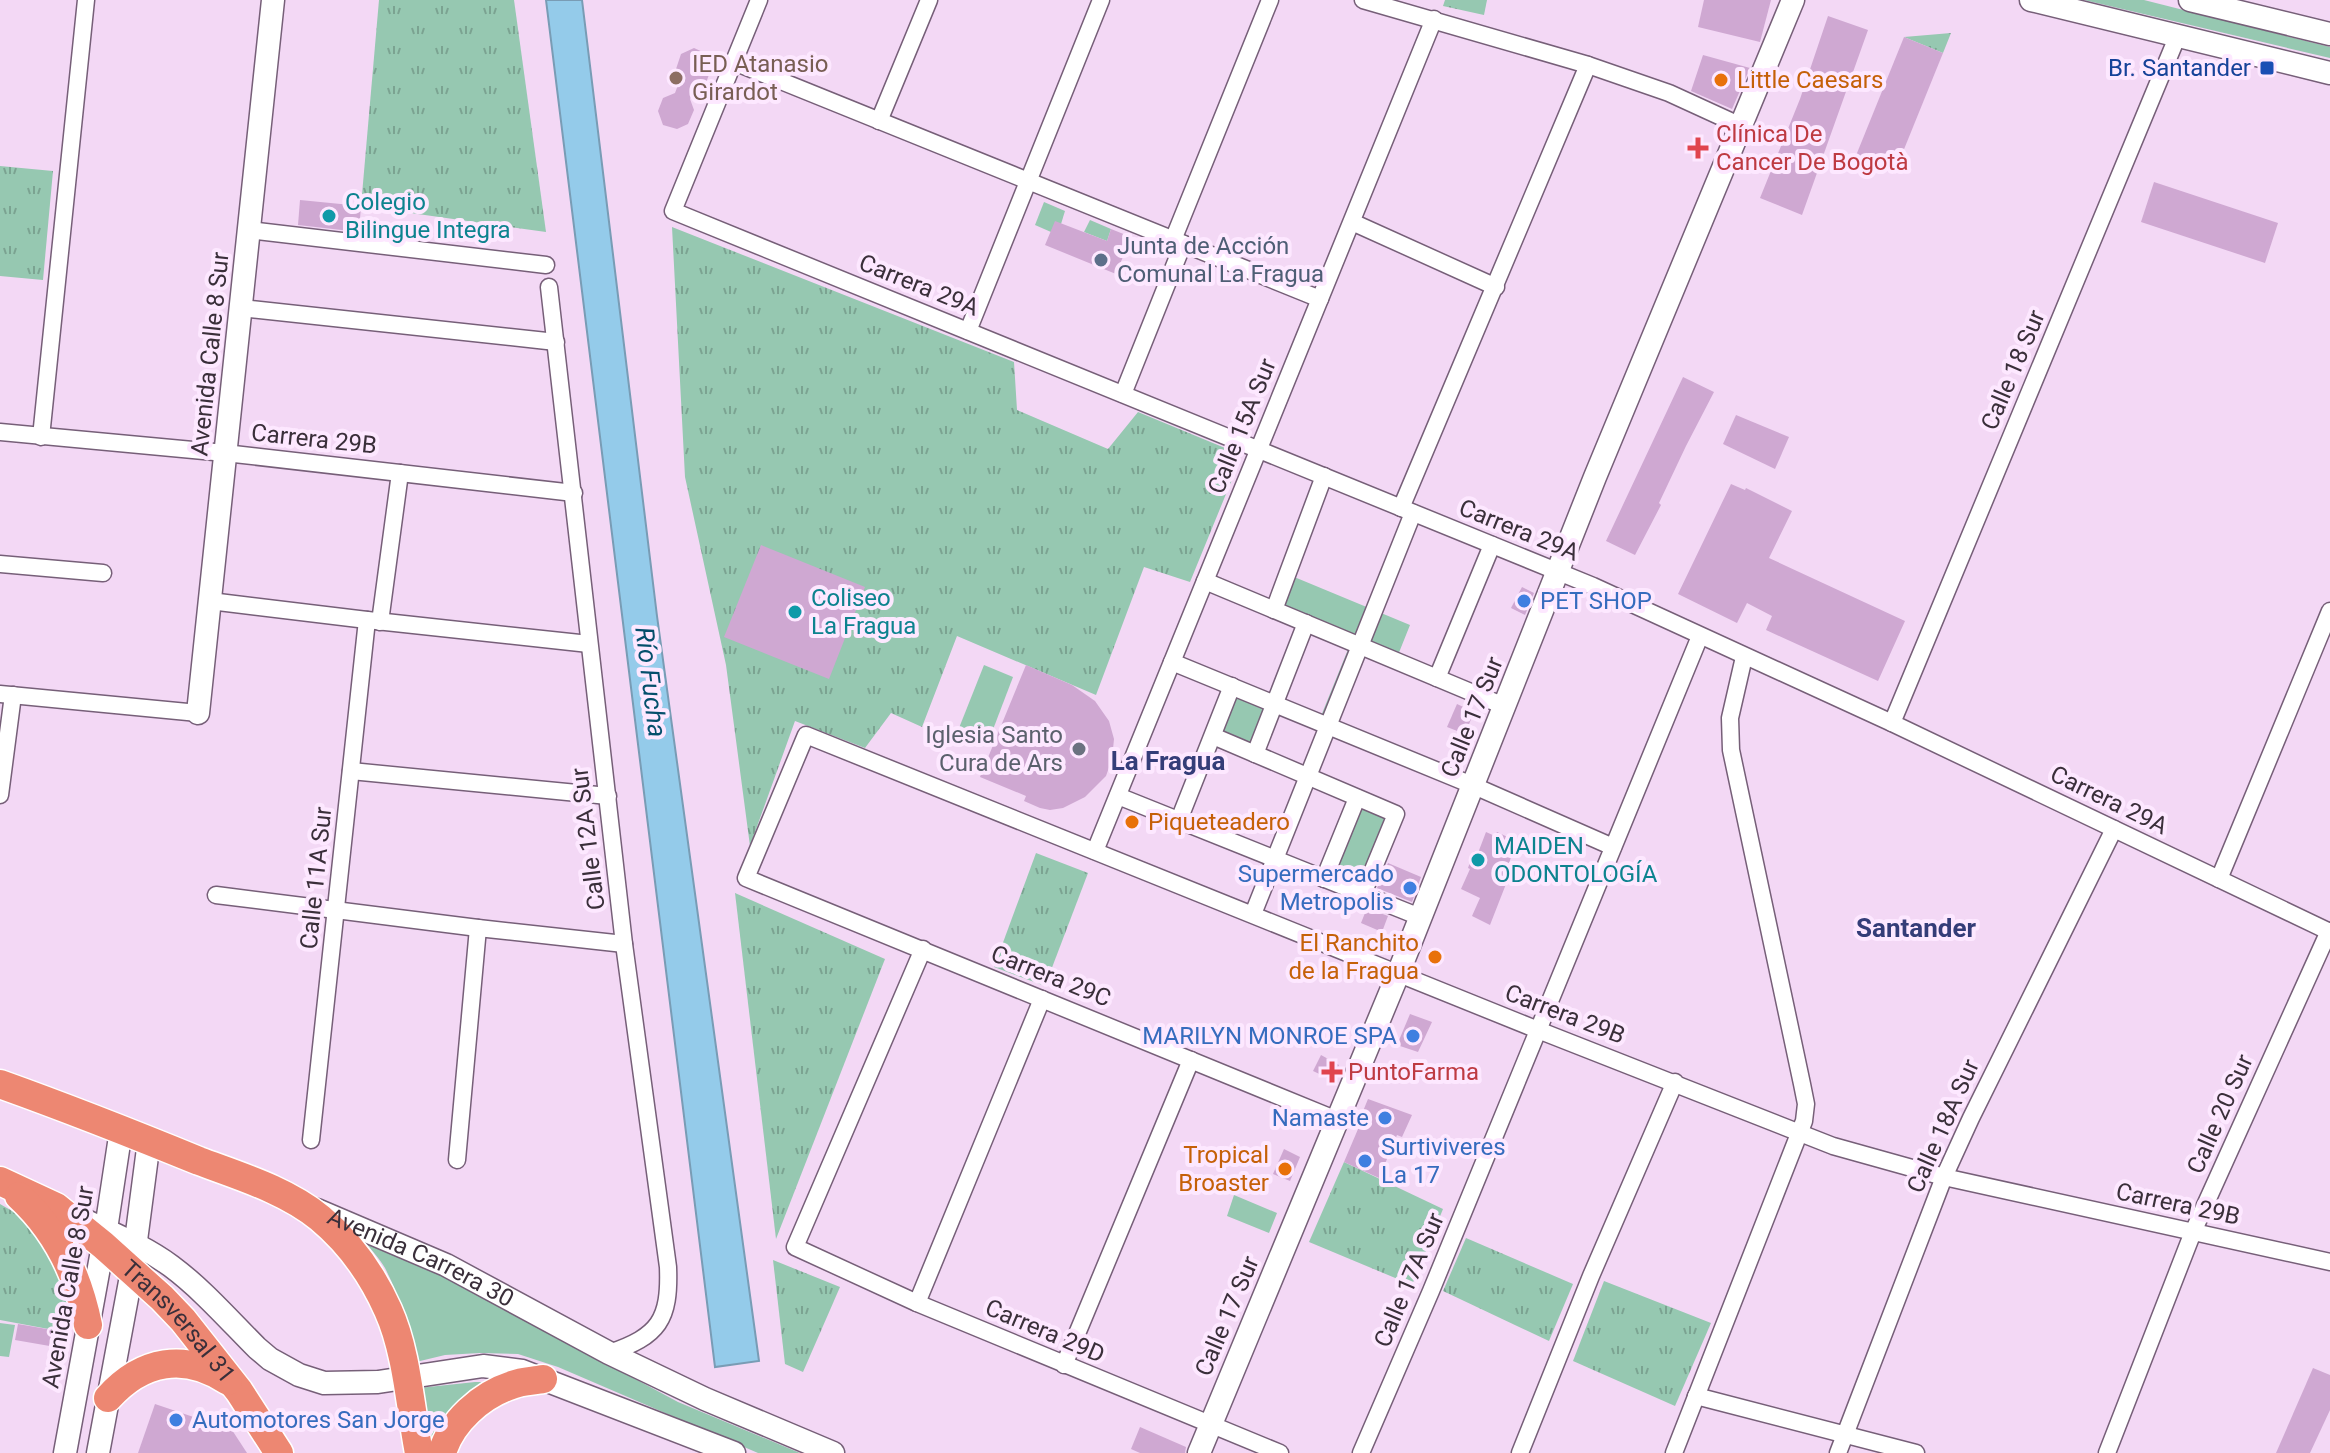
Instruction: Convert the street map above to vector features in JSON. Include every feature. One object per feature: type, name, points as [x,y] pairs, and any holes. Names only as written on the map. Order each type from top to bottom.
[{"type":"highway","name":"Avenida Carrera 30","points":[[0,1084],[235,1174],[297,1202]]},
{"type":"highway","name":"Transversal 31","points":[[4,1183],[56,1207],[134,1257],[239,1391],[279,1453]]},
{"type":"highway","points":[[4,1183],[38,1215],[62,1248],[83,1298],[88,1325]]},
{"type":"highway","points":[[297,1202],[335,1232],[358,1257],[376,1284],[400,1346],[419,1453]]},
{"type":"highway","points":[[108,1398],[134,1375],[166,1364],[206,1369],[218,1374],[239,1391]]},
{"type":"highway","points":[[442,1453],[461,1419],[484,1398],[512,1384],[543,1379]]},
{"type":"main road","name":"Avenida Calle 8 Sur","points":[[198,713],[273,0]]},
{"type":"main road","name":"Calle 17 Sur","points":[[1199,1453],[1398,974],[1557,572],[1793,0]]},
{"type":"main road","points":[[2031,0],[2330,73]]},
{"type":"main road","points":[[2190,0],[2330,34]]},
{"type":"main road","name":"Avenida Calle 8 Sur","points":[[65,1453],[105,1237],[121,1130]]},
{"type":"main road","points":[[98,1453],[134,1257],[149,1141]]},
{"type":"main road","name":"Avenida Carrera 30","points":[[297,1202],[446,1265],[609,1353],[705,1399],[833,1453]]},
{"type":"main road","points":[[134,1257],[188,1279],[270,1359],[299,1375],[324,1383],[378,1382],[483,1366],[522,1371],[734,1453]]},
{"type":"street","points":[[41,437],[86,0]]},
{"type":"street","points":[[759,0],[734,62],[1320,299]]},
{"type":"street","points":[[879,121],[929,0]]},
{"type":"street","points":[[968,331],[1101,0]]},
{"type":"street","points":[[1123,394],[1270,0]]},
{"type":"street","points":[[1363,0],[1588,65],[1669,93],[1741,126]]},
{"type":"street","name":"Calle 15A Sur","points":[[1095,851],[1434,19]]},
{"type":"street","name":"Calle 18 Sur","points":[[1892,723],[2178,35]]},
{"type":"street","name":"Carrera 29A","points":[[734,62],[673,211],[1557,572],[1892,723],[2330,932]]},
{"type":"street","points":[[1253,914],[1360,646],[1407,510],[1588,65]]},
{"type":"street","points":[[1352,222],[1496,287]]},
{"type":"street","points":[[249,230],[546,265]]},
{"type":"street","name":"Calle 12A Sur","points":[[549,287],[624,944],[669,1286],[664,1314],[656,1326],[632,1345],[609,1353]]},
{"type":"street","points":[[241,308],[556,342]]},
{"type":"street","name":"Carrera 29B","points":[[0,432],[225,453],[574,493]]},
{"type":"street","name":"Calle 11A Sur","points":[[311,1140],[351,771],[400,473]]},
{"type":"street","points":[[1274,610],[1324,476]]},
{"type":"street","points":[[1437,678],[1492,545]]},
{"type":"street","points":[[0,564],[103,573]]},
{"type":"street","points":[[1205,581],[1504,706]]},
{"type":"street","points":[[210,601],[589,644]]},
{"type":"street","points":[[2219,879],[2330,611]]},
{"type":"street","points":[[1255,754],[1306,623]]},
{"type":"street","name":"Calle 17A Sur","points":[[1361,1453],[1431,1291],[1700,636]]},
{"type":"street","points":[[1674,1453],[1804,1121],[1806,1104],[1731,750],[1730,718],[1744,657]]},
{"type":"street","points":[[1172,662],[1472,785],[1613,847]]},
{"type":"street","points":[[1179,820],[1232,686]]},
{"type":"street","points":[[0,795],[6,694],[198,713]]},
{"type":"street","name":"Carrera 29B","points":[[746,878],[806,735],[1833,1146],[1944,1177],[2330,1262]]},
{"type":"street","points":[[1213,736],[1396,814],[1363,894]]},
{"type":"street","points":[[351,771],[608,796]]},
{"type":"street","points":[[1118,796],[1420,917]]},
{"type":"street","points":[[1324,879],[1357,798]]},
{"type":"street","name":"Calle 18A Sur","points":[[1838,1453],[1944,1177],[2114,829]]},
{"type":"street","name":"Carrera 29C","points":[[746,878],[1337,1120]]},
{"type":"street","points":[[216,895],[624,944]]},
{"type":"street","points":[[457,1160],[478,928]]},
{"type":"street","name":"Calle 20 Sur","points":[[2107,1453],[2193,1232],[2330,932]]},
{"type":"street","name":"Carrera 29D","points":[[923,949],[795,1247],[917,1303],[1280,1453]]},
{"type":"street","points":[[917,1303],[1042,999]]},
{"type":"street","points":[[1064,1365],[1191,1060]]},
{"type":"street","points":[[1520,1453],[1591,1276],[1675,1082]]},
{"type":"street","points":[[1696,1396],[1916,1453]]},
{"type":"green space","points":[[379,0],[514,0],[546,232],[361,206]]},
{"type":"green space","points":[[1445,0],[1487,0],[1484,15],[1443,6]]},
{"type":"green space","points":[[2084,0],[2144,0],[2330,47],[2330,58]]},
{"type":"green space","points":[[1951,33],[1943,53],[1904,37]]},
{"type":"green space","points":[[0,166],[53,171],[43,280],[0,276]]},
{"type":"green space","points":[[1044,202],[1065,211],[1061,224],[1051,232],[1035,225]]},
{"type":"green space","points":[[1090,220],[1111,229],[1107,241],[1084,232]]},
{"type":"green space","points":[[672,227],[1014,362],[1017,410],[1108,449],[1138,412],[1242,455],[1190,582],[1144,567],[1096,695],[957,636],[922,727],[891,713],[865,748],[795,721],[750,846],[726,665],[685,477]]},
{"type":"green space","points":[[1287,574],[1410,625],[1396,660],[1365,654],[1337,722],[1321,716],[1351,642],[1274,610]]},
{"type":"green space","points":[[984,665],[1013,677],[989,740],[959,728]]},
{"type":"green space","points":[[1232,686],[1275,704],[1255,754],[1213,736]]},
{"type":"green space","points":[[1358,800],[1395,814],[1362,892],[1327,878]]},
{"type":"green space","points":[[1036,853],[1088,873],[1045,986],[994,967]]},
{"type":"green space","points":[[735,893],[885,959],[776,1239]]},
{"type":"green space","points":[[1344,1162],[1443,1209],[1412,1285],[1309,1242]]},
{"type":"green space","points":[[1234,1195],[1277,1213],[1269,1233],[1227,1216]]},
{"type":"green space","points":[[0,1204],[26,1219],[43,1234],[73,1314],[70,1333],[0,1320]]},
{"type":"green space","points":[[1466,1238],[1573,1284],[1549,1341],[1443,1291]]},
{"type":"green space","points":[[365,1242],[391,1249],[427,1267],[678,1402],[800,1453],[758,1453],[558,1367],[518,1354],[445,1355],[416,1362],[395,1290],[383,1265]]},
{"type":"green space","points":[[773,1260],[840,1287],[803,1372],[785,1364]]},
{"type":"green space","points":[[1604,1281],[1711,1323],[1675,1406],[1573,1361]]},
{"type":"green space","points":[[0,1323],[15,1325],[9,1357],[0,1356]]},
{"type":"green space","points":[[504,1382],[433,1452],[419,1388]]},
{"type":"water","name":"Río Fucha","points":[[546,0],[582,0],[657,616],[759,1361],[715,1367]]},
{"type":"building","points":[[1704,0],[1771,0],[1760,42],[1698,27]]},
{"type":"building","points":[[1828,16],[1868,30],[1802,215],[1760,198],[1800,99]]},
{"type":"building","points":[[1904,37],[1943,53],[1894,174],[1855,158]]},
{"type":"building","points":[[694,48],[705,53],[712,66],[706,83],[694,89],[690,99],[694,110],[688,124],[677,129],[663,125],[658,111],[663,98],[675,93],[681,77],[676,69],[681,54]]},
{"type":"building","name":"Little Caesars","points":[[1703,55],[1750,68],[1732,109],[1691,91]]},
{"type":"building","points":[[2154,182],[2278,223],[2265,263],[2141,222]]},
{"type":"building","name":"Colegio Bilingue Integra","points":[[300,200],[361,206],[359,232],[298,225]]},
{"type":"building","name":"Junta de Acción Comunal La Fragua","points":[[1055,221],[1107,241],[1111,229],[1131,237],[1116,274],[1045,245]]},
{"type":"building","points":[[1683,377],[1714,392],[1635,555],[1606,541]]},
{"type":"building","points":[[1736,415],[1789,437],[1775,469],[1723,444]]},
{"type":"building","points":[[1731,484],[1746,488],[1792,511],[1769,558],[1905,621],[1878,681],[1766,630],[1772,616],[1747,603],[1737,623],[1678,594]]},
{"type":"building","name":"Coliseo La Fragua","points":[[761,545],[865,587],[829,679],[724,637]]},
{"type":"building","name":"PET SHOP","points":[[1522,587],[1534,593],[1525,615],[1511,608]]},
{"type":"building","points":[[1026,665],[1072,685],[1095,701],[1109,721],[1114,739],[1106,776],[1085,797],[1063,808],[1040,808],[1024,801],[1026,796],[980,777]]},
{"type":"building","points":[[1457,704],[1474,712],[1465,734],[1447,727]]},
{"type":"building","points":[[1486,832],[1495,836],[1497,832],[1516,841],[1503,883],[1506,884],[1490,925],[1472,916],[1480,898],[1461,889],[1474,851],[1478,853]]},
{"type":"building","points":[[1388,863],[1421,877],[1412,902],[1377,888]]},
{"type":"building","points":[[1367,908],[1388,916],[1382,932],[1361,923]]},
{"type":"building","name":"MARILYN MONROE SPA","points":[[1410,1014],[1432,1022],[1418,1052],[1397,1045]]},
{"type":"building","points":[[1321,1055],[1339,1065],[1332,1080],[1313,1071]]},
{"type":"building","points":[[1368,1099],[1412,1115],[1402,1137],[1397,1135],[1379,1178],[1344,1162]]},
{"type":"building","name":"Tropical Broaster","points":[[1284,1149],[1300,1157],[1290,1181],[1273,1174]]},
{"type":"building","points":[[18,1324],[70,1333],[67,1349],[15,1340]]},
{"type":"building","points":[[2313,1368],[2330,1375],[2330,1410],[2310,1453],[2276,1453]]},
{"type":"building","name":"Automotores San Jorge","points":[[155,1404],[232,1430],[247,1453],[138,1453]]},
{"type":"building","points":[[1140,1427],[1186,1447],[1185,1453],[1140,1453],[1131,1449]]},
{"type":"place","name":"Br. Santander","points":[[2267,68]]},
{"type":"place","name":"IED Atanasio Girardot","points":[[676,78]]},
{"type":"place","name":"Little Caesars","points":[[1721,80]]},
{"type":"place","name":"Clínica De Cancer De Bogotà","points":[[1698,148]]},
{"type":"place","name":"Colegio Bilingue Integra","points":[[329,216]]},
{"type":"place","name":"Junta de Acción Comunal La Fragua","points":[[1101,260]]},
{"type":"place","name":"PET SHOP","points":[[1524,601]]},
{"type":"place","name":"Coliseo La Fragua","points":[[795,612]]},
{"type":"place","name":"Iglesia Santo Cura de Ars","points":[[1079,749]]},
{"type":"place","name":"Piqueteadero","points":[[1132,822]]},
{"type":"place","name":"MAIDEN ODONTOLOGÍA","points":[[1478,860]]},
{"type":"place","name":"Supermercado Metropolis","points":[[1410,888]]},
{"type":"place","name":"El Ranchito de la Fragua","points":[[1435,957]]},
{"type":"place","name":"MARILYN MONROE SPA","points":[[1413,1036]]},
{"type":"place","name":"PuntoFarma","points":[[1332,1072]]},
{"type":"place","name":"Namaste","points":[[1385,1118]]},
{"type":"place","name":"Surtiviveres La 17","points":[[1365,1161]]},
{"type":"place","name":"Tropical Broaster","points":[[1285,1169]]},
{"type":"place","name":"Automotores San Jorge","points":[[176,1420]]},
{"type":"district","name":"La Fragua","points":[[1168,761]]},
{"type":"district","name":"Santander","points":[[1916,928]]}]
